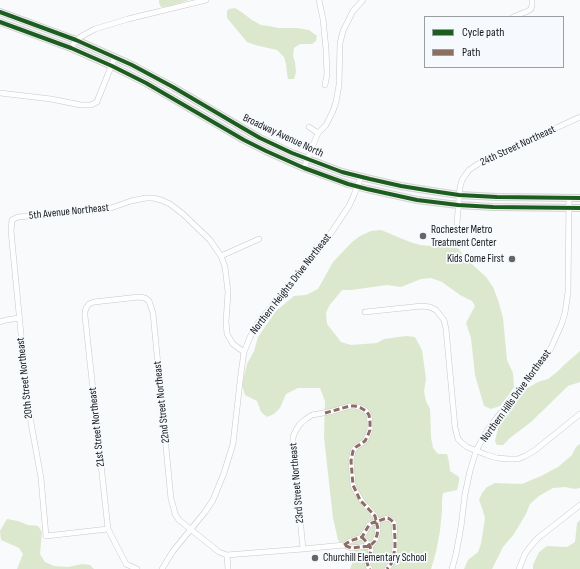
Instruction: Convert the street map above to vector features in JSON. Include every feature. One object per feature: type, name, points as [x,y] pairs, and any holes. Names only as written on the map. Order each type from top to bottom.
[{"type":"main road","name":"Broadway Avenue North","points":[[0,12],[76,40],[115,57],[173,87],[260,138],[331,168],[361,177],[401,186],[459,195],[580,198]]},
{"type":"main road","name":"Broadway Avenue North","points":[[0,22],[71,48],[112,66],[164,93],[244,140],[278,157],[358,187],[417,200],[458,205],[580,208]]},
{"type":"street","points":[[71,48],[76,40],[95,28],[206,0]]},
{"type":"street","points":[[319,0],[323,19],[326,50],[327,74],[324,85]]},
{"type":"street","points":[[304,168],[318,133],[326,125],[333,111],[340,85],[340,43],[343,31],[353,11],[363,0]]},
{"type":"street","points":[[516,16],[528,11],[532,5],[532,0]]},
{"type":"street","points":[[0,93],[51,99],[81,105],[91,105],[97,102],[115,57]]},
{"type":"street","name":"24th Street Northeast","points":[[456,223],[462,180],[469,170],[580,117]]},
{"type":"street","points":[[309,127],[318,133]]},
{"type":"street","name":"Northern Heights Drive Northeast","points":[[162,569],[173,551],[191,530],[213,500],[224,473],[233,444],[236,426],[240,373],[244,352],[250,337],[258,323],[317,252],[333,230],[349,206],[361,177]]},
{"type":"street","name":"5th Avenue Northeast","points":[[12,220],[18,218],[108,209],[131,201],[146,198],[161,200],[170,204],[183,214],[210,240],[221,256],[226,272],[228,292],[226,322],[227,334],[233,344],[244,352]]},
{"type":"street","name":"Northern Hills Drive Northeast","points":[[452,569],[458,547],[465,494],[476,451],[491,425],[551,348],[562,323],[568,292],[569,198]]},
{"type":"street","name":"20th Street Northeast","points":[[12,220],[11,231],[18,318],[28,406],[41,478],[46,536],[108,529]]},
{"type":"street","points":[[221,256],[259,238]]},
{"type":"street","name":"22nd Street Northeast","points":[[117,299],[139,297],[145,298],[149,301],[151,306],[153,313],[171,500],[175,514],[179,520],[191,530]]},
{"type":"street","name":"21st Street Northeast","points":[[117,299],[89,304],[85,312],[108,529],[126,564],[137,569]]},
{"type":"street","points":[[365,312],[422,306],[430,307],[436,310],[444,320],[456,434],[458,439],[467,447],[496,458],[518,459],[534,451],[580,414]]},
{"type":"street","points":[[0,322],[18,318]]},
{"type":"street","name":"23rd Street Northeast","points":[[303,549],[293,437],[300,424],[312,415],[350,406],[356,406],[366,411],[369,415],[370,430],[365,441],[356,447],[351,461],[353,485],[357,495],[375,516],[377,522]]},
{"type":"street","points":[[519,569],[530,546],[580,505]]},
{"type":"street","points":[[191,530],[219,552],[227,555],[344,545],[350,541],[362,537],[369,525],[388,518],[394,523],[395,548],[391,564],[387,569]]},
{"type":"street","points":[[344,545],[351,548],[370,546],[377,535],[377,522]]},
{"type":"street","points":[[362,537],[370,546],[371,551],[367,562],[370,569]]},
{"type":"street","points":[[227,555],[228,569]]},
{"type":"green space","points":[[159,0],[189,0],[170,6],[161,7]]},
{"type":"green space","points":[[235,8],[261,25],[278,28],[297,28],[309,30],[317,36],[316,41],[312,44],[300,44],[294,48],[293,56],[296,72],[294,79],[288,79],[284,57],[277,50],[247,42],[227,18],[227,11]]},
{"type":"green space","points":[[381,230],[420,245],[451,245],[459,249],[465,259],[486,277],[493,287],[498,300],[503,318],[507,360],[513,373],[514,387],[500,406],[491,409],[484,406],[475,375],[471,338],[466,323],[475,306],[472,301],[460,295],[442,282],[431,278],[421,279],[401,287],[387,285],[342,290],[329,306],[326,313],[327,324],[341,342],[351,345],[377,343],[384,339],[406,336],[415,337],[422,350],[426,379],[424,391],[426,401],[430,409],[433,448],[438,454],[447,454],[450,471],[459,477],[457,490],[443,493],[440,531],[431,569],[350,569],[356,553],[352,547],[345,548],[338,540],[333,518],[324,437],[325,401],[320,388],[298,388],[286,394],[280,408],[274,414],[267,417],[261,412],[257,401],[245,395],[242,385],[247,364],[254,351],[258,337],[276,311],[294,296],[306,295],[318,289],[333,262],[352,242],[371,231]]},
{"type":"green space","points":[[580,351],[580,382],[568,386],[531,422],[503,445],[497,445],[495,441],[500,420],[524,390],[538,382],[548,379]]},
{"type":"green space","points":[[580,444],[580,488],[553,488],[539,496],[530,504],[514,534],[503,547],[492,569],[464,569],[468,560],[478,552],[481,544],[485,518],[479,500],[487,487],[495,483],[522,484],[541,476],[558,467],[572,455],[576,447]]},
{"type":"green space","points":[[7,519],[28,525],[38,526],[42,532],[40,554],[45,562],[54,566],[68,567],[82,564],[90,565],[94,569],[17,569],[23,554],[19,548],[1,540],[0,531]]},
{"type":"green space","points":[[580,520],[580,569],[533,569],[533,565],[539,552],[547,546],[567,547],[575,542],[577,523]]},
{"type":"marked path","points":[[325,413],[355,406],[366,411],[369,415],[370,430],[365,441],[353,451],[351,461],[353,485],[360,500],[375,516],[378,529],[377,535],[375,541],[370,546],[351,548],[344,545]]},
{"type":"marked path","points":[[344,545],[350,541],[362,537],[369,525],[372,523],[388,518],[394,523],[395,548],[391,564],[387,569]]},
{"type":"marked path","points":[[362,537],[370,546],[371,551],[367,562],[370,569]]},
{"type":"cycle path","points":[[0,12],[76,40],[132,65],[173,87],[260,138],[292,153],[342,172],[401,186],[459,195],[580,198]]},
{"type":"cycle path","points":[[0,22],[71,48],[112,66],[146,83],[244,140],[304,168],[348,184],[417,200],[458,205],[580,208]]},
{"type":"place","name":"Rochester Metro Treatment Center","points":[[423,236]]},
{"type":"place","name":"Kids Come First","points":[[512,259]]},
{"type":"place","name":"Churchill Elementary School","points":[[315,558]]}]
